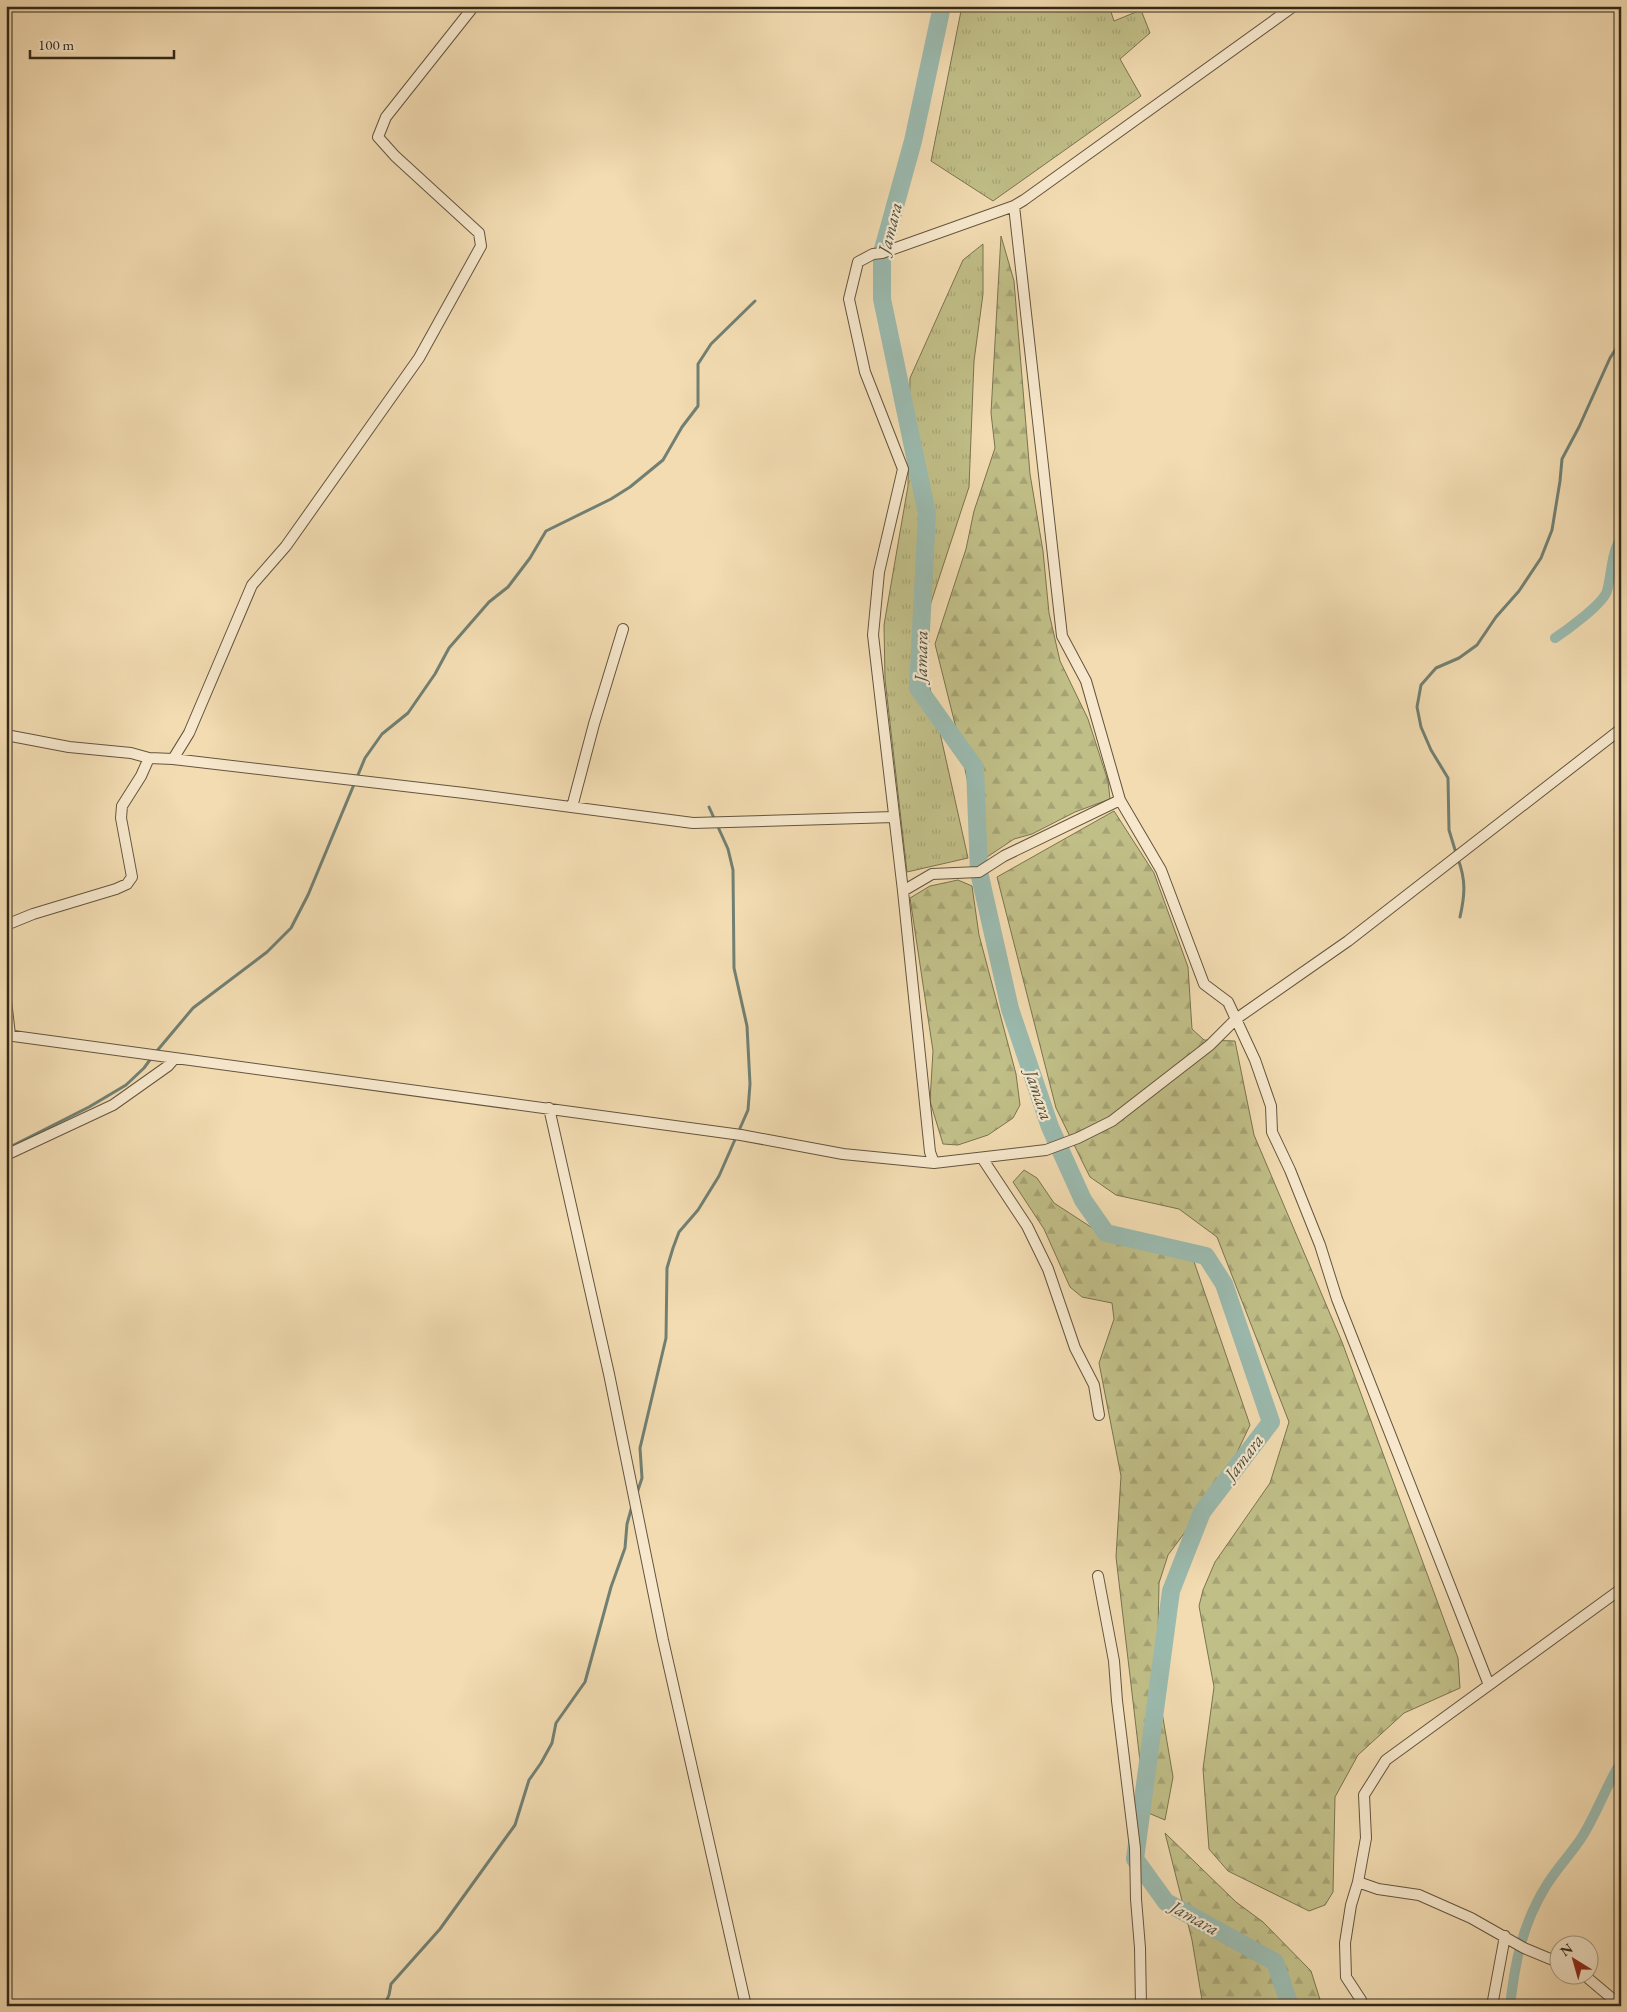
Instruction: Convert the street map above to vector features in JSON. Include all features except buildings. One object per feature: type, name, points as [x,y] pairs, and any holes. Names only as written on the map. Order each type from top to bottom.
[{"type":"street","points":[[173,759],[189,733],[252,585],[286,546],[419,358],[481,246],[479,233],[395,156],[378,137],[386,117],[474,6]]},
{"type":"street","points":[[934,1163],[930,1152],[903,891],[873,635],[879,572],[903,468],[882,420],[865,372],[849,299],[858,262],[873,254],[882,253],[1014,206],[1294,6]]},
{"type":"street","points":[[1014,206],[1062,636],[1086,681],[1120,800],[1161,870],[1204,984],[1228,1002],[1256,1060],[1271,1106],[1272,1132],[1290,1170],[1320,1245],[1336,1299],[1489,1685]]},
{"type":"street","points":[[572,807],[594,724],[623,628]]},
{"type":"street","points":[[6,1000],[8,1035],[741,1135],[843,1154],[934,1163],[1046,1150],[1112,1122],[1210,1046],[1236,1019],[1348,941],[1621,729]]},
{"type":"street","points":[[6,735],[69,747],[131,753],[149,758],[173,759],[464,792],[693,823],[894,817]]},
{"type":"street","points":[[6,925],[33,914],[127,884],[132,877],[121,818],[122,806],[141,776],[149,758]]},
{"type":"street","points":[[903,891],[932,874],[979,872],[1004,856],[1120,800]]},
{"type":"street","points":[[6,1155],[113,1105],[168,1066],[175,1058]]},
{"type":"street","points":[[549,1108],[609,1374],[663,1640],[746,2006]]},
{"type":"street","points":[[982,1158],[1027,1226],[1048,1269],[1075,1348],[1094,1385],[1099,1415]]},
{"type":"street","points":[[1098,1576],[1114,1661],[1135,1848],[1141,2006]]},
{"type":"street","points":[[1362,2006],[1361,2000],[1346,1977],[1345,1943],[1351,1904],[1358,1882],[1366,1838],[1364,1795],[1386,1760],[1621,1589]]},
{"type":"street","points":[[1358,1882],[1378,1889],[1419,1895],[1505,1936],[1524,1948],[1550,1959]]},
{"type":"street","points":[[1492,2006],[1505,1936]]},
{"type":"street","points":[[1595,1984],[1620,2006]]},
{"type":"green space","points":[[962,6],[1109,6],[1114,21],[1141,10],[1150,33],[1120,59],[1141,96],[993,201],[931,161]]},
{"type":"green space","points":[[1001,236],[1014,281],[1030,474],[1043,551],[1049,613],[1060,661],[1088,719],[1108,781],[1110,799],[1075,812],[1032,834],[1014,839],[984,859],[958,736],[935,644],[966,549],[974,511],[995,448],[991,413]]},
{"type":"green space","points":[[983,244],[983,294],[974,361],[969,487],[919,639],[968,858],[907,872],[885,679],[884,625],[908,486],[910,378],[963,260]]},
{"type":"green space","points":[[1114,811],[1154,873],[1188,967],[1192,1029],[1204,1040],[1235,1041],[1254,1135],[1342,1342],[1458,1658],[1460,1688],[1404,1713],[1358,1755],[1335,1797],[1333,1892],[1325,1905],[1309,1911],[1228,1871],[1209,1849],[1203,1769],[1214,1687],[1199,1606],[1203,1590],[1215,1562],[1270,1483],[1289,1422],[1217,1237],[1179,1209],[1116,1195],[1090,1177],[1056,1108],[997,877]]},
{"type":"green space","points":[[958,880],[972,886],[979,935],[1016,1074],[1020,1105],[1013,1118],[988,1135],[958,1145],[943,1144],[930,1101],[933,1051],[910,898],[930,886]]},
{"type":"green space","points":[[1024,1170],[1037,1178],[1054,1203],[1094,1229],[1157,1250],[1191,1253],[1250,1425],[1224,1480],[1168,1555],[1159,1583],[1157,1683],[1173,1777],[1165,1820],[1146,1812],[1116,1557],[1121,1476],[1099,1363],[1114,1319],[1112,1303],[1082,1297],[1070,1287],[1044,1229],[1013,1182]]},
{"type":"green space","points":[[1165,1833],[1236,1902],[1263,1922],[1311,1971],[1322,2006],[1203,2006],[1192,1940]]},
{"type":"waterway","name":"Jamara","points":[[942,6],[913,141],[882,253],[882,299],[927,514],[918,688],[975,768],[979,872],[1010,1009],[1050,1127],[1083,1200],[1106,1233],[1206,1256],[1224,1284],[1271,1422],[1202,1512],[1171,1591],[1135,1859],[1166,1902],[1275,1962],[1290,2006]]},
{"type":"waterway","points":[[156,1052],[193,1008],[267,952],[291,928],[308,895],[365,758],[382,734],[408,713],[435,674],[449,648],[489,602],[508,587],[530,558],[546,531],[611,499],[630,487],[663,460],[682,427],[698,406],[698,364],[711,344],[755,301]]},
{"type":"waterway","points":[[1456,853],[1449,830],[1448,778],[1431,750],[1421,727],[1417,707],[1421,685],[1436,668],[1459,658],[1477,645],[1496,617],[1519,591],[1541,558],[1552,530],[1562,459],[1579,427],[1610,358],[1621,341]]},
{"type":"waterway","points":[[1555,638],[1584,616],[1604,596],[1607,591],[1615,550],[1621,538]]},
{"type":"waterway","points":[[637,1493],[642,1478],[640,1448],[666,1338],[667,1268],[679,1232],[698,1210],[719,1176],[748,1110],[750,1084],[747,1026],[734,968],[733,870],[728,849],[709,807]]},
{"type":"waterway","points":[[1458,859],[1464,888],[1460,917]]},
{"type":"waterway","points":[[6,1149],[89,1107],[126,1085],[144,1068],[152,1057]]},
{"type":"waterway","points":[[384,2006],[391,1984],[440,1929],[515,1825],[529,1780],[552,1743],[556,1723],[585,1682],[611,1587],[625,1548],[627,1524],[632,1506]]},
{"type":"waterway","points":[[1510,2006],[1517,1959],[1531,1915],[1550,1880],[1582,1837],[1621,1762]]}]
